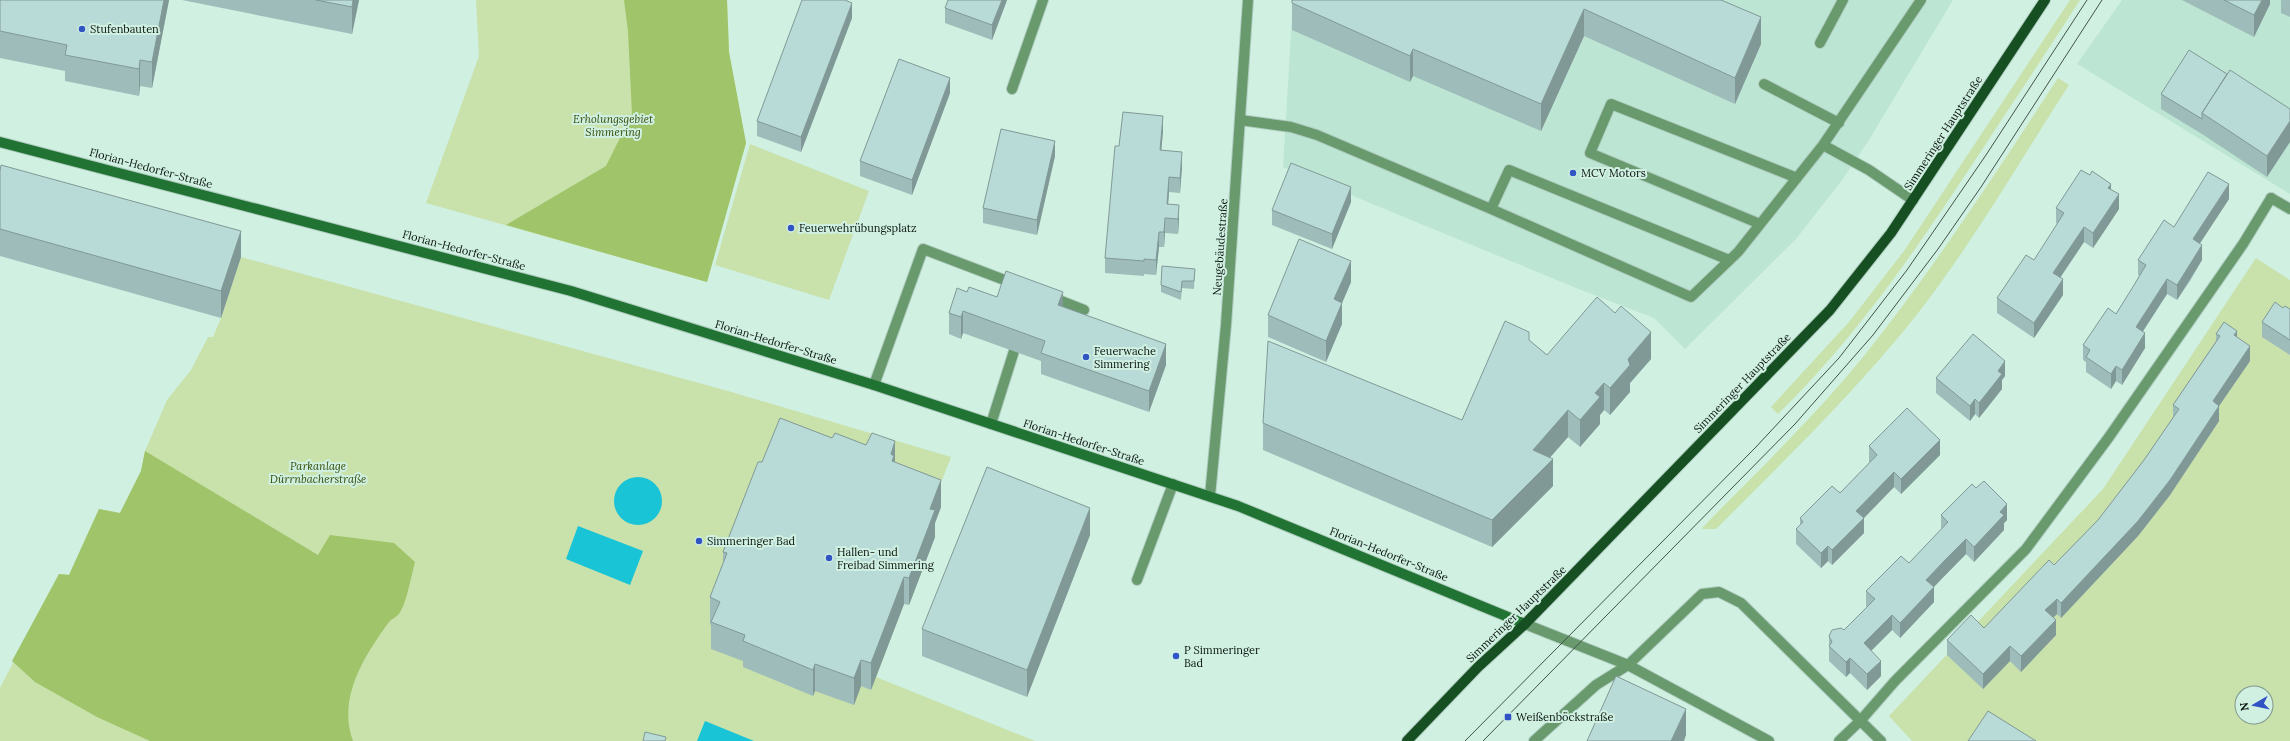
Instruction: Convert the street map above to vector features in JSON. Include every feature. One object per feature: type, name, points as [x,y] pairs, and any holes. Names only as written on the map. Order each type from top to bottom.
[{"type":"main road","name":"Simmeringer Hauptstraße","points":[[1407,741],[1478,666],[1525,624],[1830,310],[1891,234],[2045,0]]},
{"type":"main road","name":"Florian-Hedorfer-Straße","points":[[0,142],[571,291],[874,385],[1264,515],[1525,624]]},
{"type":"street","points":[[1012,89],[1043,0]]},
{"type":"street","name":"Neugebäudestraße","points":[[1210,496],[1226,325],[1248,0]]},
{"type":"street","points":[[1820,43],[1843,0]]},
{"type":"street","points":[[1240,120],[1291,127],[1317,135],[1692,296],[1729,260],[1824,145],[1921,0]]},
{"type":"street","points":[[1764,84],[1839,123]]},
{"type":"street","points":[[1760,224],[1590,153],[1611,104],[1797,178]]},
{"type":"street","points":[[1824,145],[1869,170],[1913,200]]},
{"type":"street","points":[[1491,209],[1509,170],[1729,260]]},
{"type":"street","points":[[1839,741],[1861,720],[1895,681],[2026,549],[2114,431],[2243,244],[2271,198],[2290,210]]},
{"type":"street","points":[[874,385],[923,249],[1026,288]]},
{"type":"street","points":[[1040,293],[1084,310]]},
{"type":"street","points":[[991,424],[1014,351]]},
{"type":"street","points":[[1137,580],[1174,484]]},
{"type":"street","points":[[1534,741],[1596,686],[1628,665],[1702,594],[1719,592],[1742,603],[1881,741]]},
{"type":"street","points":[[1525,624],[1628,665],[1769,741]]},
{"type":"shaded area","name":"MCV Motors","points":[[1293,0],[1953,0],[1869,140],[1842,180],[1796,239],[1685,349],[1654,318],[1576,288],[1283,167]]},
{"type":"shaded area","points":[[2122,0],[2290,0],[2290,194],[2077,64]]},
{"type":"green space","name":"Erholungsgebiet Simmering","points":[[476,0],[727,0],[729,52],[746,143],[707,282],[426,203],[479,56]]},
{"type":"green space","points":[[624,0],[727,0],[729,52],[746,143],[707,282],[506,225],[606,166],[632,114],[628,31]]},
{"type":"green space","points":[[2070,0],[2080,0],[1922,239],[1854,330],[1830,359],[1778,414],[1771,407],[1849,322],[1904,251]]},
{"type":"green space","points":[[2058,78],[2069,85],[1953,265],[1911,322],[1841,402],[1716,529],[1703,529],[1702,528],[1805,422],[1864,356],[1940,254]]},
{"type":"green space","name":"Feuerwehrübungsplatz","points":[[750,144],[869,191],[829,300],[715,265]]},
{"type":"green space","name":"Parkanlage Dürrnbacherstraße","points":[[241,257],[728,391],[951,457],[933,503],[941,507],[930,535],[935,537],[909,605],[904,604],[876,677],[1035,741],[0,741],[0,688],[59,574],[69,575],[99,509],[120,513],[141,471],[145,451],[167,400],[191,370],[208,337],[213,337],[221,318]]},
{"type":"green space","points":[[2256,258],[2290,280],[2290,741],[1912,741],[1889,716],[2103,489]]},
{"type":"green space","points":[[145,451],[318,555],[330,535],[394,543],[415,562],[407,596],[402,608],[398,615],[389,622],[380,635],[362,664],[356,678],[348,709],[349,725],[353,741],[150,741],[97,717],[35,682],[12,661],[59,574],[69,575],[99,509],[120,513],[141,471]]},
{"type":"water","points":[[633,477],[643,477],[655,484],[662,496],[662,506],[655,518],[643,525],[633,525],[625,521],[618,514],[614,506],[614,496],[618,488],[625,481]]},
{"type":"water","points":[[578,526],[643,551],[630,585],[566,559]]},
{"type":"water","points":[[705,721],[754,741],[697,741]]},
{"type":"building","name":"Stufenbauten","points":[[0,0],[164,0],[152,62],[140,60],[139,69],[65,55],[67,45],[0,31]]},
{"type":"building","points":[[316,0],[353,0],[352,7]]},
{"type":"building","points":[[802,0],[845,0],[852,3],[801,137],[757,121]]},
{"type":"building","points":[[948,0],[1002,0],[992,25],[945,8]]},
{"type":"building","points":[[1292,0],[1721,0],[1761,17],[1735,78],[1584,9],[1541,104],[1413,49],[1410,56],[1292,3]]},
{"type":"building","points":[[2224,0],[2262,0],[2254,15]]},
{"type":"building","points":[[2189,50],[2227,74],[2202,113],[2202,119],[2161,94]]},
{"type":"building","points":[[899,59],[950,78],[912,180],[860,161]]},
{"type":"building","points":[[2230,70],[2290,109],[2290,121],[2267,156],[2202,113]]},
{"type":"building","points":[[1123,112],[1163,116],[1160,150],[1182,152],[1180,178],[1169,177],[1167,204],[1179,205],[1178,219],[1165,218],[1164,232],[1159,232],[1156,260],[1144,259],[1144,261],[1105,258],[1115,146],[1119,146]]},
{"type":"building","points":[[1001,129],[1055,141],[1037,220],[983,208]]},
{"type":"building","points":[[1291,163],[1351,187],[1332,234],[1272,210]]},
{"type":"building","points":[[1,165],[241,231],[221,291],[0,229]]},
{"type":"building","points":[[2081,170],[2090,175],[2092,171],[2111,184],[2108,188],[2119,194],[2093,233],[2084,227],[2053,273],[2063,279],[2034,323],[1997,298],[2026,255],[2034,260],[2064,213],[2056,208]]},
{"type":"building","points":[[2208,172],[2229,184],[2193,239],[2202,245],[2177,285],[2167,279],[2136,327],[2145,333],[2122,370],[2116,366],[2111,374],[2086,357],[2090,350],[2083,345],[2108,308],[2116,314],[2146,265],[2138,260],[2164,220],[2174,227]]},
{"type":"building","points":[[1299,239],[1351,261],[1334,299],[1342,303],[1326,341],[1268,315]]},
{"type":"building","points":[[1162,266],[1195,269],[1194,281],[1182,281],[1181,292],[1161,285]]},
{"type":"building","points":[[1006,271],[1063,292],[1058,305],[1166,344],[1149,391],[1041,353],[1045,341],[963,311],[961,317],[949,313],[957,288],[967,292],[969,287],[997,297]]},
{"type":"building","points":[[1597,297],[1615,313],[1621,306],[1651,332],[1628,359],[1630,365],[1610,388],[1604,383],[1595,393],[1600,397],[1580,420],[1568,410],[1533,450],[1553,459],[1492,520],[1263,423],[1268,341],[1462,420],[1505,321],[1529,332],[1529,340],[1547,355]]},
{"type":"building","points":[[2275,302],[2283,308],[2285,306],[2290,309],[2290,340],[2262,322]]},
{"type":"building","points":[[2224,322],[2237,331],[2234,335],[2250,346],[2213,401],[2219,406],[2170,480],[2138,521],[2061,603],[2057,599],[2045,610],[2056,620],[2021,656],[2010,646],[1983,674],[1947,640],[1971,615],[1984,628],[2049,560],[2054,565],[2098,520],[2144,460],[2179,409],[2173,405],[2220,336],[2216,334]]},
{"type":"building","points":[[1973,334],[2005,361],[1998,371],[2002,374],[1979,403],[1975,399],[1970,406],[1936,378]]},
{"type":"building","points":[[1907,408],[1940,440],[1901,479],[1894,472],[1856,511],[1864,518],[1832,550],[1828,546],[1821,553],[1796,529],[1803,522],[1800,518],[1832,486],[1840,493],[1877,455],[1869,446]]},
{"type":"building","name":"Hallen- und Freibad Simmering","points":[[780,418],[832,438],[835,433],[866,445],[872,433],[895,441],[891,454],[894,456],[892,461],[941,480],[930,509],[935,510],[909,578],[904,577],[871,663],[861,660],[854,678],[815,664],[813,670],[743,641],[745,635],[711,622],[720,602],[710,597],[727,553],[723,552],[758,462],[762,462]]},
{"type":"building","points":[[987,467],[1090,508],[1027,670],[922,629]]},
{"type":"building","points":[[1984,481],[2007,504],[2000,512],[2004,515],[1974,547],[1966,539],[1945,560],[1926,580],[1934,587],[1900,623],[1892,615],[1864,643],[1881,661],[1867,674],[1850,658],[1846,662],[1829,646],[1832,642],[1829,636],[1832,630],[1841,628],[1844,630],[1875,599],[1866,591],[1901,556],[1909,563],[1948,522],[1941,515],[1972,484],[1976,488]]},
{"type":"building","points":[[1616,676],[1686,709],[1671,741],[1587,741]]},
{"type":"building","points":[[1988,711],[2036,741],[1968,741]]},
{"type":"building","points":[[645,732],[666,737],[665,741],[643,741]]},
{"type":"tram line","points":[[1465,741],[1755,448],[1839,358],[1907,270],[1986,155],[2087,0]]},
{"type":"tram line","points":[[1483,741],[1795,424],[1873,335],[1938,249],[1981,187],[2102,0]]},
{"type":"place","name":"Stufenbauten","points":[[82,29]]},
{"type":"place","name":"MCV Motors","points":[[1573,173]]},
{"type":"place","name":"Feuerwehrübungsplatz","points":[[791,228]]},
{"type":"place","name":"Feuerwache Simmering","points":[[1086,357]]},
{"type":"place","name":"Simmeringer Bad","points":[[699,541]]},
{"type":"place","name":"Hallen- und Freibad Simmering","points":[[829,558]]},
{"type":"place","name":"P Simmeringer Bad","points":[[1176,656]]},
{"type":"place","name":"Weißenböckstraße","points":[[1508,717]]}]
